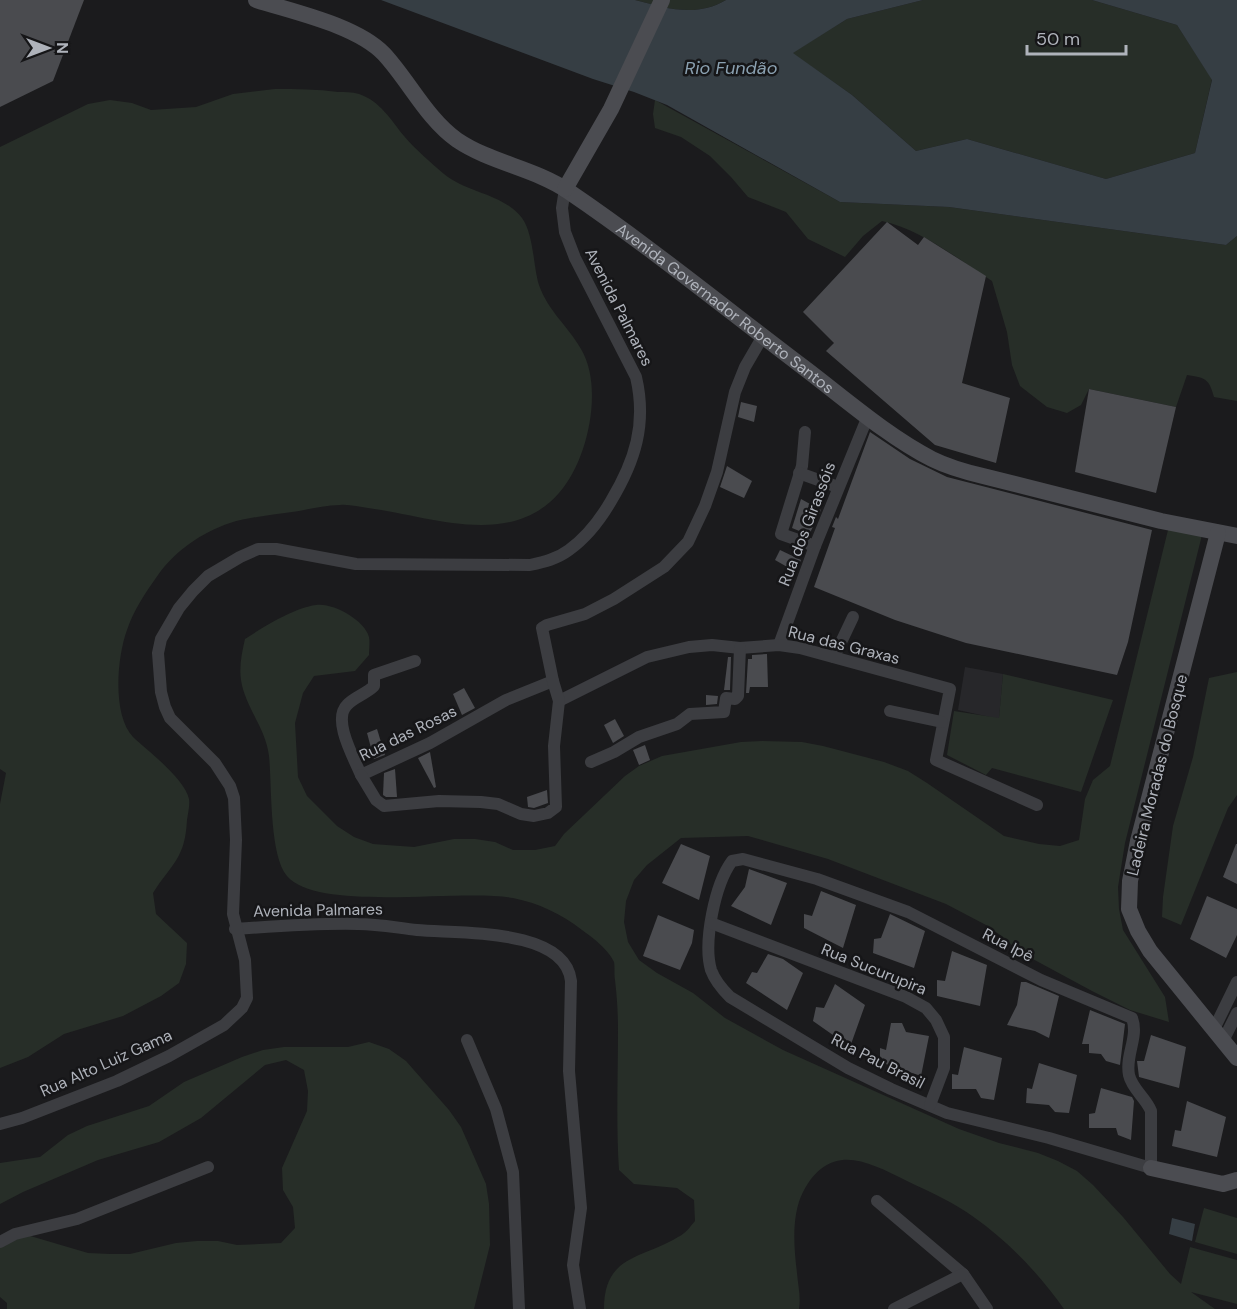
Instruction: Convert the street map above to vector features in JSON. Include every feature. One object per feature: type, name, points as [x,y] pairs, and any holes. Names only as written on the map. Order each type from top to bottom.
[{"type":"main road","name":"Avenida Governador Roberto Santos","points":[[256,0],[336,26],[368,42],[382,53],[434,117],[455,138],[476,152],[565,189],[868,416],[932,459],[955,469],[1161,520],[1237,536]]},
{"type":"main road","points":[[565,189],[611,109],[662,0]]},
{"type":"main road","name":"Ladeira Moradas do Bosque","points":[[1218,533],[1138,842],[1130,881],[1129,909],[1150,951],[1237,1058]]},
{"type":"main road","points":[[1151,1168],[1223,1184],[1237,1179]]},
{"type":"street","name":"Avenida Palmares","points":[[565,189],[562,208],[565,232],[575,258],[636,377],[641,398],[640,424],[629,470],[601,519],[568,551],[550,561],[530,565],[356,564],[276,549],[258,549],[240,556],[208,576],[179,608],[161,639],[158,653],[165,708],[170,718],[215,763],[234,798],[236,840],[233,914],[236,928],[359,924],[483,933],[532,943],[558,958],[569,971],[569,1071],[581,1208],[573,1265],[580,1309]]},
{"type":"street","points":[[361,775],[378,804],[384,806],[439,801],[481,802],[498,804],[521,814],[534,816],[548,813],[556,807],[554,747],[559,701],[542,628],[585,614],[614,599],[664,567],[688,542],[705,506],[717,472],[735,392],[745,367],[763,336]]},
{"type":"street","name":"Rua dos Girassóis","points":[[779,645],[815,546],[868,416]]},
{"type":"street","points":[[805,432],[800,474],[781,534],[815,546]]},
{"type":"street","points":[[800,474],[838,487]]},
{"type":"street","points":[[834,657],[853,617]]},
{"type":"street","name":"Rua das Graxas","points":[[559,701],[647,657],[688,647],[712,645],[740,648],[779,645],[812,650],[950,689],[936,760],[1037,805]]},
{"type":"street","points":[[591,762],[639,737],[677,724],[690,714],[724,712],[726,698],[735,699],[738,696],[740,648]]},
{"type":"street","name":"Rua das Rosas","points":[[415,661],[374,675],[374,686],[344,707],[341,725],[361,775],[430,743],[506,700],[553,681]]},
{"type":"street","points":[[890,711],[942,722]]},
{"type":"street","name":"Rua Ipê","points":[[725,870],[732,861],[743,859],[756,861],[884,902],[1041,980],[1132,1018],[1135,1033],[1129,1062],[1129,1075],[1148,1103],[1151,1112],[1151,1168]]},
{"type":"street","name":"Rua Pau Brasil","points":[[725,870],[711,923],[709,951],[711,970],[719,985],[730,997],[848,1068],[947,1113],[1049,1137],[1151,1168]]},
{"type":"street","name":"Rua Sucurupira","points":[[711,923],[906,997],[926,1008],[936,1020],[944,1037],[944,1068],[930,1105]]},
{"type":"street","name":"Rua Alto Luiz Gama","points":[[0,1124],[22,1118],[117,1081],[169,1056],[224,1025],[242,1008],[247,998],[245,960],[236,928]]},
{"type":"street","points":[[1218,1035],[1237,982]]},
{"type":"street","points":[[1218,1035],[1237,1013]]},
{"type":"street","points":[[467,1040],[496,1109],[513,1172],[519,1309]]},
{"type":"street","points":[[0,1242],[15,1234],[77,1219],[208,1167]]},
{"type":"street","points":[[877,1201],[963,1274],[987,1309]]},
{"type":"street","points":[[894,1309],[963,1274]]},
{"type":"shaded area","points":[[635,0],[726,0],[703,9],[681,10]]},
{"type":"shaded area","points":[[923,0],[1092,0],[1177,25],[1212,79],[1195,153],[1106,179],[967,139],[916,151],[852,95],[792,53],[847,19]]},
{"type":"shaded area","points":[[275,89],[351,92],[366,97],[379,106],[413,146],[444,174],[463,186],[505,204],[522,218],[529,233],[537,277],[543,294],[576,341],[588,365],[592,403],[585,443],[578,462],[559,493],[539,510],[517,520],[493,524],[468,524],[443,522],[350,505],[328,506],[230,523],[199,537],[172,558],[149,588],[130,623],[121,655],[118,685],[119,701],[126,727],[133,737],[181,783],[189,799],[184,844],[172,867],[153,893],[156,914],[187,943],[186,964],[179,983],[161,996],[123,1016],[64,1034],[28,1057],[0,1068],[0,804],[6,773],[0,769],[0,147],[88,104],[110,100],[132,103],[151,110],[196,107],[233,94]]},
{"type":"shaded area","points":[[655,100],[840,202],[949,207],[1226,245],[1237,236],[1237,401],[1214,397],[1208,382],[1187,375],[1176,407],[1089,389],[1081,405],[1067,413],[1047,407],[1020,386],[1012,365],[1007,332],[992,281],[925,238],[882,221],[863,236],[845,257],[808,239],[786,212],[748,197],[710,156],[681,137],[655,128],[653,114]]},
{"type":"shaded area","points":[[1169,526],[1202,535],[1125,843],[1118,887],[1123,930],[1165,997],[1169,1022],[1130,1010],[1092,991],[1018,951],[986,925],[946,904],[828,859],[748,836],[681,838],[647,865],[634,880],[626,901],[624,922],[628,942],[639,960],[693,993],[725,1018],[783,1050],[959,1129],[1038,1153],[1077,1171],[1123,1217],[1181,1284],[1190,1247],[1237,1260],[1237,1304],[1191,1292],[1215,1309],[1064,1309],[1023,1260],[988,1227],[942,1198],[878,1167],[850,1160],[837,1161],[825,1166],[814,1176],[799,1201],[794,1232],[800,1295],[799,1309],[604,1309],[606,1291],[618,1268],[639,1255],[681,1236],[695,1221],[694,1200],[677,1188],[634,1184],[619,1170],[618,1017],[612,957],[574,924],[541,906],[522,900],[490,896],[359,897],[329,894],[304,887],[287,876],[281,866],[274,836],[267,746],[243,690],[241,680],[245,639],[289,614],[316,605],[330,606],[347,613],[366,631],[369,639],[369,655],[355,671],[314,676],[303,693],[295,723],[298,777],[307,796],[337,826],[354,837],[373,844],[414,847],[454,839],[475,839],[495,842],[513,850],[535,850],[555,846],[564,834],[625,776],[639,766],[662,756],[741,742],[762,741],[802,742],[884,762],[908,771],[1004,836],[1060,846],[1079,840],[1085,799],[1093,780],[1110,766]]},
{"type":"shaded area","points":[[965,667],[1003,674],[999,719],[958,710]]},
{"type":"shaded area","points":[[1237,672],[1237,795],[1228,808],[1181,925],[1162,917],[1173,826],[1193,757],[1209,678]]},
{"type":"shaded area","points":[[1003,674],[1113,700],[1081,792],[992,768],[986,775],[947,755],[954,711],[999,718]]},
{"type":"shaded area","points":[[369,1042],[389,1049],[406,1061],[449,1110],[461,1127],[486,1184],[490,1245],[474,1309],[7,1309],[7,1303],[0,1297],[0,1242],[27,1235],[88,1253],[110,1254],[130,1254],[176,1243],[197,1241],[218,1241],[237,1245],[281,1243],[295,1228],[293,1207],[283,1190],[282,1168],[307,1111],[308,1091],[304,1070],[286,1060],[265,1065],[201,1118],[159,1142],[98,1160],[0,1204],[0,1163],[40,1157],[68,1135],[87,1126],[149,1106],[184,1082],[263,1050],[284,1047],[348,1047]]},
{"type":"shaded area","points":[[1204,1208],[1237,1218],[1237,1254],[1195,1242]]},
{"type":"water","name":"Rio Fundão","points":[[381,0],[635,0],[681,10],[692,10],[703,9],[726,0],[923,0],[847,19],[793,53],[852,95],[916,151],[967,139],[1106,179],[1195,153],[1212,80],[1177,25],[1092,0],[1237,0],[1237,236],[1226,245],[949,207],[840,202],[667,105]]},
{"type":"water","points":[[1172,1218],[1195,1224],[1192,1241],[1169,1234]]},
{"type":"building","points":[[0,0],[84,0],[53,81],[0,107]]},
{"type":"building","points":[[887,222],[918,245],[924,237],[986,276],[962,383],[1010,398],[996,463],[935,445],[826,351],[834,343],[803,312]]},
{"type":"building","points":[[1089,389],[1176,407],[1156,493],[1075,472]]},
{"type":"building","points":[[741,402],[757,406],[754,422],[738,417]]},
{"type":"building","points":[[870,432],[910,459],[947,477],[1152,530],[1128,642],[1117,675],[966,643],[895,620],[814,587],[835,528],[832,527],[836,517],[838,519]]},
{"type":"building","points":[[727,466],[752,481],[744,498],[720,487]]},
{"type":"building","points":[[801,499],[821,510],[809,535],[792,528]]},
{"type":"building","points":[[780,550],[801,560],[796,572],[775,560]]},
{"type":"building","points":[[767,654],[768,687],[750,687],[749,693],[746,693],[748,659],[752,659],[752,655]]},
{"type":"building","points":[[728,657],[731,657],[730,690],[724,690]]},
{"type":"building","points":[[464,688],[475,708],[462,715],[453,694]]},
{"type":"building","points":[[706,695],[718,696],[717,704],[706,705]]},
{"type":"building","points":[[615,719],[624,736],[613,743],[604,725]]},
{"type":"building","points":[[377,729],[385,755],[374,759],[367,733]]},
{"type":"building","points":[[645,745],[650,760],[639,765],[633,750]]},
{"type":"building","points":[[430,752],[436,787],[434,788],[418,758]]},
{"type":"building","points":[[395,769],[397,797],[386,797],[383,795],[384,773]]},
{"type":"building","points":[[547,790],[548,803],[534,808],[528,807],[527,797]]},
{"type":"building","points":[[681,844],[710,856],[699,900],[662,883]]},
{"type":"building","points":[[1237,844],[1237,884],[1223,877]]},
{"type":"building","points":[[749,869],[787,883],[771,925],[731,906],[745,887]]},
{"type":"building","points":[[821,891],[856,905],[843,948],[804,928],[804,914],[812,916]]},
{"type":"building","points":[[1207,896],[1237,909],[1237,935],[1226,958],[1190,939]]},
{"type":"building","points":[[890,914],[925,931],[914,968],[873,953],[874,939],[881,938]]},
{"type":"building","points":[[658,915],[694,930],[692,943],[680,970],[643,956]]},
{"type":"building","points":[[952,951],[987,965],[980,1006],[937,996],[937,980],[945,981]]},
{"type":"building","points":[[768,954],[783,959],[803,973],[787,1010],[746,983],[752,972],[757,973]]},
{"type":"building","points":[[1021,982],[1059,996],[1049,1038],[1035,1031],[1007,1025],[1017,1005]]},
{"type":"building","points":[[835,984],[865,1005],[850,1047],[813,1021],[816,1007],[824,1008]]},
{"type":"building","points":[[1090,1010],[1125,1024],[1120,1065],[1106,1061],[1101,1054],[1089,1053],[1089,1044],[1082,1044]]},
{"type":"building","points":[[891,1023],[902,1023],[906,1032],[929,1036],[921,1076],[880,1062],[880,1048],[886,1050]]},
{"type":"building","points":[[1151,1035],[1186,1047],[1179,1088],[1139,1077],[1137,1061],[1144,1061]]},
{"type":"building","points":[[964,1047],[1002,1058],[994,1100],[981,1098],[976,1089],[952,1089],[952,1074],[958,1075]]},
{"type":"building","points":[[1039,1063],[1077,1075],[1069,1113],[1055,1112],[1049,1105],[1026,1103],[1027,1088],[1032,1089]]},
{"type":"building","points":[[1101,1088],[1132,1097],[1134,1101],[1131,1140],[1118,1135],[1116,1128],[1089,1128],[1089,1114],[1095,1113]]},
{"type":"building","points":[[1187,1101],[1226,1117],[1217,1157],[1172,1146],[1175,1130],[1181,1131]]}]
